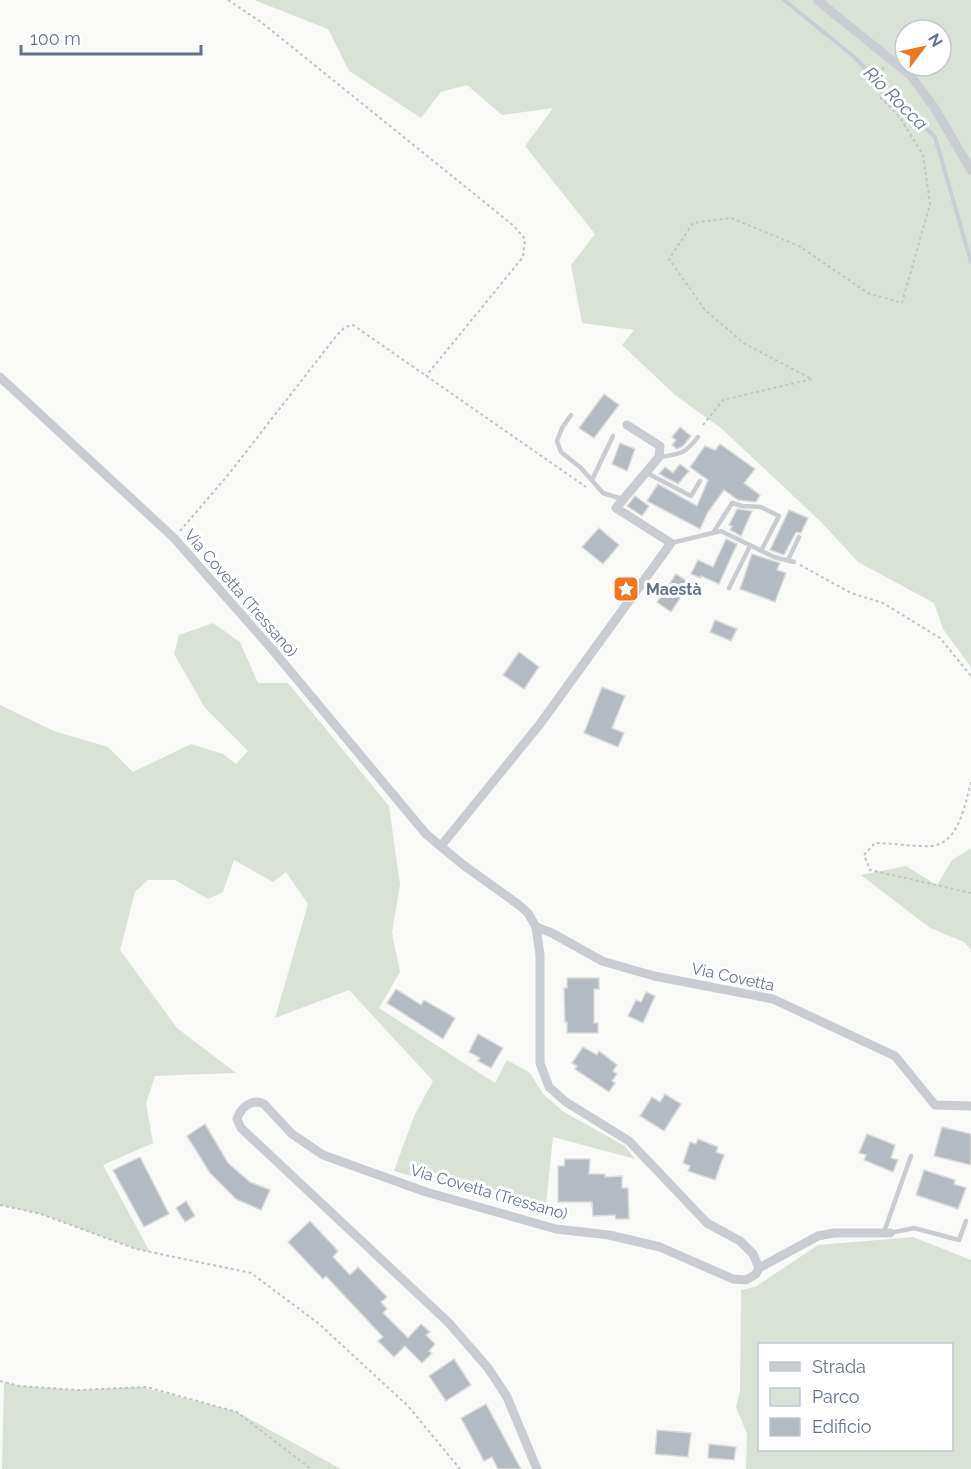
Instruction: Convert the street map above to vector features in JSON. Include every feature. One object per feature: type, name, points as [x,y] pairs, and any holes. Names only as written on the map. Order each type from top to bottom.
[{"type":"street","points":[[817,0],[910,75],[928,99],[971,170]]},
{"type":"street","name":"Via Covetta (Tressano)","points":[[0,377],[174,538],[426,834],[462,864],[519,905],[528,913],[536,927]]},
{"type":"street","points":[[441,846],[540,724],[671,543],[616,508],[659,457],[660,446],[627,425]]},
{"type":"street","points":[[536,927],[540,955],[540,1064],[549,1087],[566,1102],[629,1141],[707,1223],[740,1241],[753,1254],[759,1268],[818,1236],[834,1233],[887,1233]]},
{"type":"street","name":"Via Covetta","points":[[536,927],[552,933],[602,961],[654,976],[773,999],[895,1056],[935,1105],[971,1106]]},
{"type":"street","name":"Via Covetta (Tressano)","points":[[537,1469],[507,1397],[470,1345],[241,1128],[237,1119],[248,1103],[260,1101],[292,1134],[323,1155],[426,1192],[556,1229],[609,1235],[660,1247],[733,1279],[747,1280],[756,1274],[759,1268]]},
{"type":"lane","points":[[571,415],[557,441],[561,452],[582,468],[603,493],[622,499]]},
{"type":"lane","points":[[591,480],[613,436]]},
{"type":"lane","points":[[659,457],[688,450],[698,437]]},
{"type":"lane","points":[[645,472],[691,496],[700,481]]},
{"type":"lane","points":[[713,533],[732,502],[742,506],[761,507],[779,516],[761,551]]},
{"type":"lane","points":[[671,543],[721,531],[774,558],[791,561],[799,537]]},
{"type":"lane","points":[[729,588],[750,546]]},
{"type":"lane","points":[[911,1156],[887,1233],[914,1228],[959,1240],[966,1221]]},
{"type":"path","points":[[228,0],[261,22],[514,225],[525,239],[523,257],[426,376]]},
{"type":"path","points":[[703,425],[723,400],[812,379],[745,344],[705,310],[669,259],[693,223],[731,219],[799,246],[868,293],[902,303],[930,204],[923,155],[899,116],[881,98],[884,54]]},
{"type":"path","points":[[174,538],[228,475],[337,335],[345,327],[353,325],[587,488]]},
{"type":"path","points":[[791,561],[851,593],[883,603],[940,639],[971,676]]},
{"type":"path","points":[[971,782],[963,811],[951,837],[933,846],[874,843],[864,855],[870,870],[971,893]]},
{"type":"path","points":[[0,1205],[41,1214],[136,1249],[251,1273],[318,1323],[408,1406],[460,1469]]},
{"type":"path","points":[[0,1381],[19,1386],[78,1390],[147,1387],[237,1412],[311,1469]]},
{"type":"green space","points":[[254,0],[971,0],[971,667],[943,629],[934,603],[858,562],[821,522],[722,429],[675,395],[622,345],[634,330],[582,323],[571,265],[595,234],[525,146],[553,108],[502,115],[467,85],[441,92],[421,118],[349,71],[328,29]]},
{"type":"green space","points":[[213,623],[240,642],[258,683],[288,683],[389,806],[400,885],[392,933],[400,972],[379,1008],[495,1083],[507,1060],[530,1073],[543,1094],[564,1112],[625,1146],[635,1159],[553,1137],[545,1214],[394,1171],[414,1116],[433,1081],[349,990],[275,1018],[308,904],[286,872],[273,882],[234,860],[223,892],[208,899],[175,880],[148,880],[135,892],[120,950],[177,1028],[236,1073],[155,1076],[146,1103],[153,1143],[103,1165],[150,1252],[41,1214],[0,1205],[0,705],[54,731],[108,747],[133,772],[191,744],[223,754],[236,764],[248,751],[205,708],[174,654],[179,635]]},
{"type":"green space","points":[[971,848],[971,950],[964,942],[930,928],[861,875],[906,866],[937,885],[952,860]]},
{"type":"green space","points":[[913,1237],[971,1260],[971,1469],[746,1469],[747,1434],[736,1407],[740,1391],[741,1290],[755,1287],[818,1245]]},
{"type":"green space","points":[[4,1382],[19,1386],[78,1390],[142,1387],[237,1412],[341,1469],[2,1469]]},
{"type":"building","points":[[604,394],[619,405],[594,438],[579,428]]},
{"type":"building","points":[[680,427],[691,436],[683,446],[677,449],[672,445],[676,440],[672,437]]},
{"type":"building","points":[[620,443],[635,449],[627,471],[612,464]]},
{"type":"building","points":[[720,444],[755,469],[744,483],[760,495],[756,502],[738,500],[724,490],[708,512],[700,529],[647,501],[658,484],[697,506],[708,480],[690,467],[705,446],[715,450]]},
{"type":"building","points":[[680,464],[689,471],[678,484],[659,474],[665,467],[673,473]]},
{"type":"building","points":[[635,496],[649,506],[642,516],[627,506]]},
{"type":"building","points":[[737,509],[752,511],[741,536],[730,530],[732,526],[729,525]]},
{"type":"building","points":[[789,510],[808,518],[801,533],[796,532],[784,555],[770,550]]},
{"type":"building","points":[[599,528],[619,545],[603,564],[582,547]]},
{"type":"building","points":[[726,539],[737,544],[719,584],[691,574],[698,560],[713,567]]},
{"type":"building","points":[[752,554],[780,563],[777,570],[786,573],[775,602],[740,589]]},
{"type":"building","points":[[676,574],[690,583],[671,612],[657,602]]},
{"type":"building","points":[[715,620],[737,629],[731,641],[710,632]]},
{"type":"building","points":[[519,652],[539,667],[524,689],[503,675]]},
{"type":"building","points":[[602,687],[625,696],[612,728],[624,733],[618,747],[584,733]]},
{"type":"building","points":[[567,978],[599,978],[599,989],[594,989],[594,1023],[598,1023],[598,1033],[567,1033],[564,988],[567,988]]},
{"type":"building","points":[[396,989],[421,1005],[424,1000],[455,1018],[443,1039],[387,1003]]},
{"type":"building","points":[[646,992],[655,996],[643,1023],[628,1016],[636,1000],[641,1002]]},
{"type":"building","points":[[478,1034],[503,1048],[491,1068],[478,1061],[480,1058],[469,1052]]},
{"type":"building","points":[[583,1047],[597,1055],[599,1051],[617,1065],[613,1071],[617,1074],[612,1081],[615,1083],[609,1092],[575,1069],[577,1066],[572,1063]]},
{"type":"building","points":[[665,1094],[681,1104],[664,1131],[640,1116],[652,1097],[660,1102]]},
{"type":"building","points":[[205,1124],[228,1163],[250,1182],[270,1190],[261,1210],[236,1199],[210,1173],[187,1136]]},
{"type":"building","points":[[942,1127],[971,1134],[971,1165],[934,1156]]},
{"type":"building","points":[[867,1134],[895,1145],[891,1158],[898,1160],[893,1172],[864,1160],[866,1155],[859,1153]]},
{"type":"building","points":[[698,1139],[718,1147],[716,1152],[724,1155],[715,1180],[688,1171],[690,1166],[683,1163],[690,1142],[696,1144]]},
{"type":"building","points":[[140,1157],[169,1214],[144,1227],[113,1170]]},
{"type":"building","points":[[565,1159],[590,1159],[589,1174],[605,1174],[605,1177],[622,1176],[622,1188],[628,1188],[629,1219],[616,1219],[615,1215],[593,1216],[592,1202],[558,1202],[558,1166],[564,1166]]},
{"type":"building","points":[[924,1170],[955,1180],[954,1184],[966,1188],[958,1209],[916,1195]]},
{"type":"building","points":[[186,1201],[195,1216],[185,1222],[176,1208]]},
{"type":"building","points":[[310,1221],[338,1251],[333,1257],[350,1275],[358,1267],[387,1297],[381,1302],[387,1309],[383,1313],[408,1338],[421,1324],[430,1332],[426,1335],[435,1344],[429,1351],[432,1353],[422,1363],[405,1346],[394,1357],[378,1341],[383,1337],[326,1276],[323,1279],[288,1242]]},
{"type":"building","points":[[454,1359],[471,1385],[446,1401],[429,1376]]},
{"type":"building","points":[[486,1404],[521,1469],[498,1469],[492,1457],[484,1461],[461,1418]]},
{"type":"building","points":[[657,1430],[691,1433],[688,1457],[655,1454]]},
{"type":"building","points":[[709,1444],[736,1447],[734,1460],[708,1458]]},
{"type":"waterway","name":"Rio Rocca","points":[[784,0],[853,56],[935,137],[971,262]]},
{"type":"place","name":"Maestà","points":[[626,589]]}]
